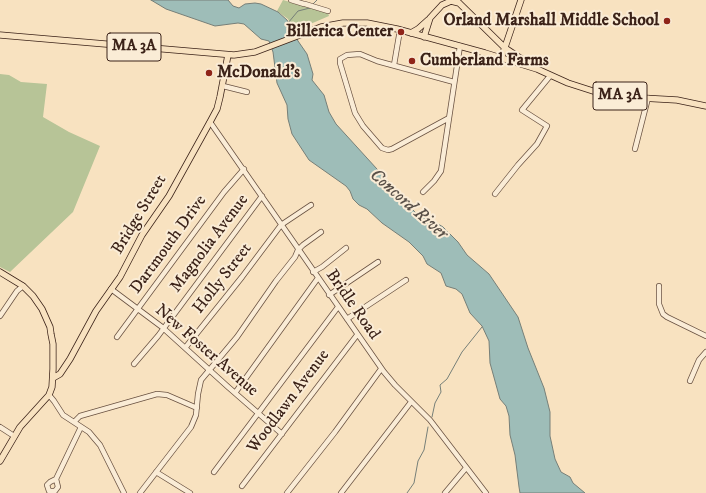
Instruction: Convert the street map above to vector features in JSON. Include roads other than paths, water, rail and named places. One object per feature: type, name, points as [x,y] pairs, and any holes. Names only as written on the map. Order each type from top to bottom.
[{"type":"main road","points":[[502,59],[521,0]]},
{"type":"main road","points":[[411,33],[430,18],[443,3],[451,1],[458,2],[505,48],[537,69]]},
{"type":"main road","points":[[424,37],[430,18]]},
{"type":"main road","name":"MA 3A","points":[[0,35],[228,55],[249,54],[301,33],[334,24],[355,22],[400,30],[485,53],[537,69],[550,76],[596,92],[624,97],[676,100],[706,106]]},
{"type":"main road","points":[[498,41],[502,41],[509,37]]},
{"type":"main road","name":"Bridge Street","points":[[53,378],[60,374],[96,311],[120,278],[142,235],[169,196],[210,122],[217,109],[223,86],[228,55]]},
{"type":"main road","points":[[0,272],[23,286],[33,296],[50,327],[53,344],[53,378],[48,395],[14,436],[0,462]]},
{"type":"street","points":[[291,0],[328,11]]},
{"type":"street","points":[[394,65],[400,30]]},
{"type":"street","points":[[423,192],[441,171],[460,46]]},
{"type":"street","points":[[449,118],[392,149],[385,149],[379,145],[363,126],[355,113],[340,59],[343,56],[360,54],[377,61],[454,82]]},
{"type":"street","points":[[495,194],[537,144],[547,126],[522,110],[550,76]]},
{"type":"street","points":[[223,86],[247,92]]},
{"type":"street","points":[[635,149],[648,98]]},
{"type":"street","name":"Bridle Road","points":[[210,122],[244,169],[313,272],[381,369],[411,402],[430,420],[486,493]]},
{"type":"street","name":"Dartmouth Drive","points":[[116,337],[224,192],[244,169]]},
{"type":"street","name":"Magnolia Avenue","points":[[134,364],[163,328],[262,196]]},
{"type":"street","name":"Holly Street","points":[[185,348],[242,277],[281,225],[311,205]]},
{"type":"street","points":[[140,493],[191,427],[196,415],[201,380],[237,337],[276,280],[295,257],[298,250],[321,232]]},
{"type":"street","points":[[313,272],[322,267],[346,248]]},
{"type":"street","points":[[329,295],[378,262]]},
{"type":"street","points":[[235,393],[318,278]]},
{"type":"street","points":[[347,319],[406,280]]},
{"type":"street","points":[[0,316],[17,291],[23,286]]},
{"type":"street","points":[[659,286],[659,304],[663,314],[706,336]]},
{"type":"street","name":"New Foster Avenue","points":[[111,289],[163,328],[282,434]]},
{"type":"street","points":[[214,472],[338,307]]},
{"type":"street","name":"Woodlawn Avenue","points":[[242,486],[358,335]]},
{"type":"street","points":[[690,381],[700,358],[706,352]]},
{"type":"street","points":[[287,493],[335,432],[381,369]]},
{"type":"street","points":[[74,422],[80,416],[158,394],[167,395],[197,408]]},
{"type":"street","points":[[48,395],[63,415],[89,432],[100,445],[124,493]]},
{"type":"street","points":[[341,493],[411,402]]},
{"type":"street","points":[[0,427],[14,436]]},
{"type":"street","points":[[56,480],[80,427]]},
{"type":"street","points":[[444,493],[466,468]]},
{"type":"street","points":[[156,472],[190,493]]},
{"type":"water","name":"Concord River","points":[[151,0],[228,0],[233,6],[239,8],[245,4],[255,3],[261,4],[278,12],[287,20],[307,54],[313,74],[312,80],[324,95],[329,112],[336,124],[418,215],[443,227],[458,242],[467,255],[489,274],[518,317],[528,348],[544,388],[550,412],[550,436],[555,459],[561,472],[570,477],[573,483],[585,493],[520,493],[515,455],[510,435],[509,416],[506,406],[500,399],[490,363],[489,341],[482,326],[470,313],[462,294],[456,289],[446,286],[441,273],[427,264],[423,256],[409,242],[382,223],[367,209],[359,205],[353,199],[346,186],[309,160],[292,134],[288,119],[287,105],[277,83],[273,52],[269,41],[261,39],[244,24],[238,23],[215,26],[166,9]]},
{"type":"waterway","points":[[313,4],[317,0]]},
{"type":"waterway","points":[[288,23],[298,11],[310,8]]},
{"type":"waterway","points":[[432,417],[435,403],[441,392],[440,385],[447,379],[462,352],[482,327]]},
{"type":"waterway","points":[[407,493],[414,483],[418,461],[424,450],[428,427]]},
{"type":"place","name":"Orland Marshall Middle School","points":[[667,21]]},
{"type":"place","name":"Billerica Center","points":[[401,32]]},
{"type":"place","name":"Cumberland Farms","points":[[412,61]]},
{"type":"place","name":"McDonald's","points":[[209,73]]}]
